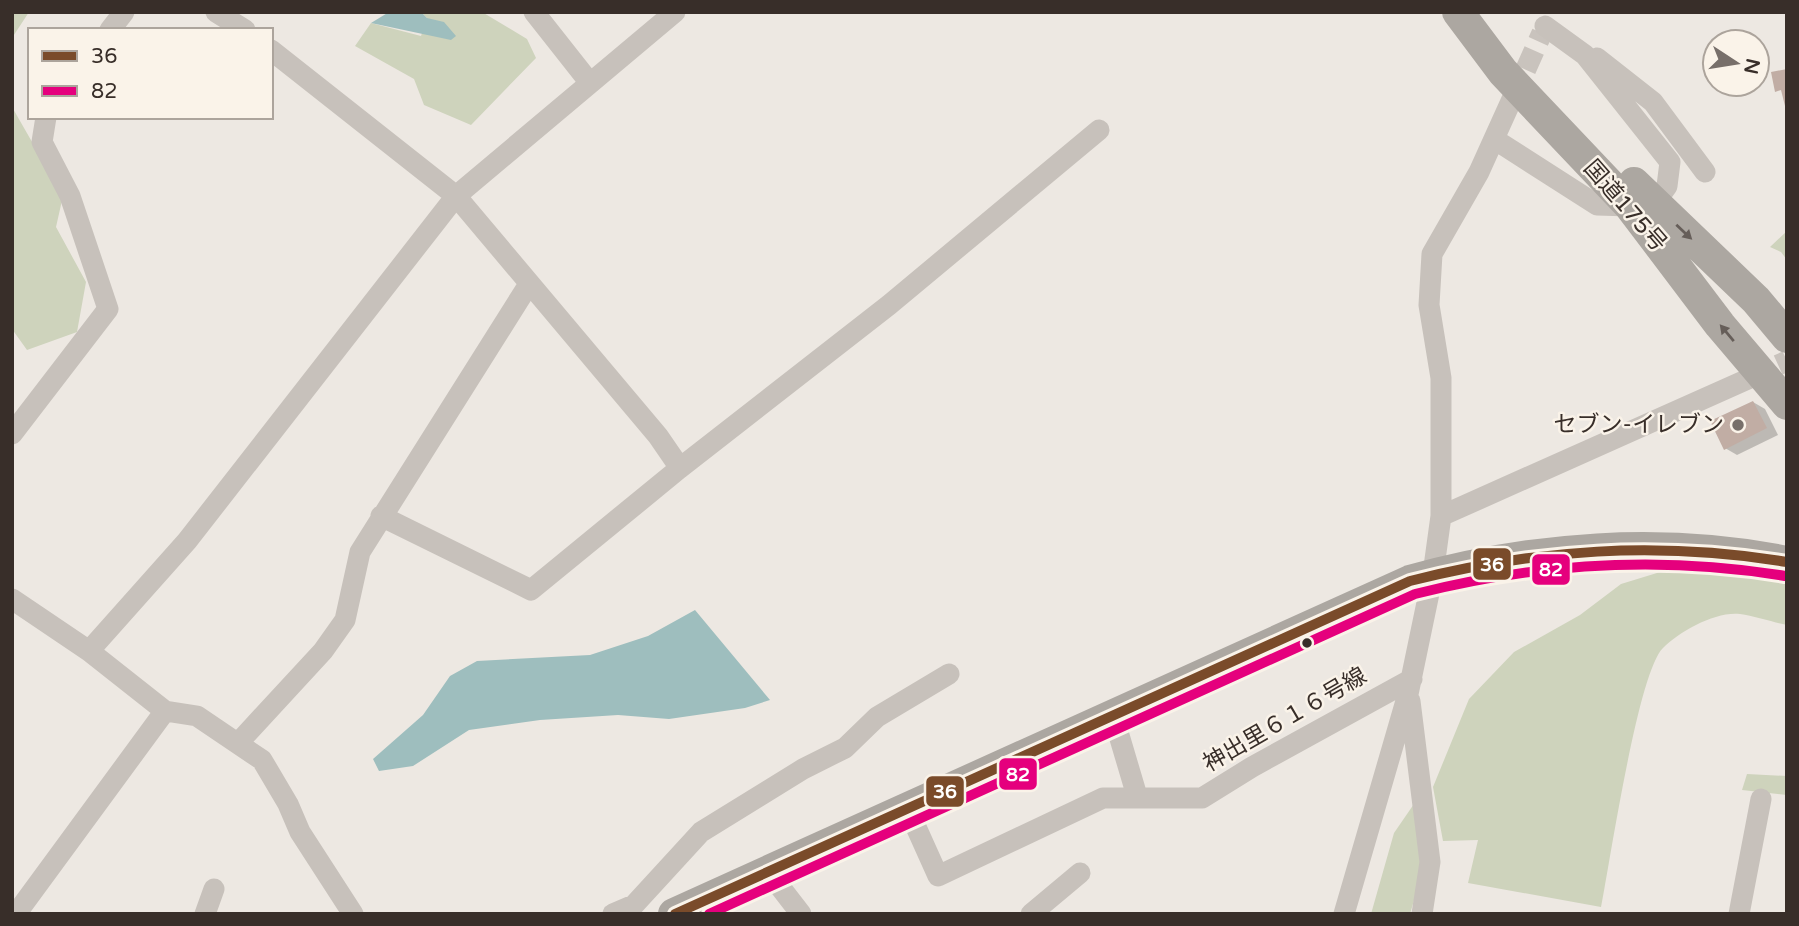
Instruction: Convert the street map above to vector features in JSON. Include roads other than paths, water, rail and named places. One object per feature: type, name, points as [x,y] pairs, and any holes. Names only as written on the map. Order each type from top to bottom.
[{"type":"highway","name":"国道175号","points":[[1459,12],[1503,72],[1642,205],[1756,300],[1787,337]]},
{"type":"highway","name":"国道175号","points":[[1642,205],[1720,325],[1787,404]]},
{"type":"highway","points":[[677,913],[1364,601],[1433,574],[1512,558],[1606,549],[1677,549],[1751,555],[1787,562]]},
{"type":"street","points":[[112,28],[124,12]]},
{"type":"street","points":[[216,12],[242,28]]},
{"type":"street","points":[[534,12],[590,83]]},
{"type":"street","points":[[89,651],[187,541],[456,196],[675,12]]},
{"type":"street","points":[[1494,139],[1597,205],[1642,205],[1668,186],[1670,162],[1585,55],[1546,24]]},
{"type":"street","points":[[273,52],[456,196],[659,436],[680,468]]},
{"type":"street","points":[[1585,55],[1600,59],[1653,102],[1705,172]]},
{"type":"street","points":[[1344,914],[1410,686],[1433,574],[1441,516],[1441,378],[1429,305],[1432,254],[1494,139],[1512,99]]},
{"type":"street","points":[[12,434],[108,309],[70,196],[42,142],[46,119]]},
{"type":"street","points":[[381,516],[531,590],[680,468],[889,305],[1099,130]]},
{"type":"street","points":[[239,743],[323,651],[345,620],[360,552],[529,284]]},
{"type":"street","points":[[1441,516],[1748,379]]},
{"type":"street","points":[[12,598],[89,651],[166,711],[197,716],[262,760],[288,804],[300,832],[353,914]]},
{"type":"street","points":[[613,914],[634,905],[701,832],[803,769],[845,748],[877,717],[949,674]]},
{"type":"street","points":[[1410,686],[1430,862],[1422,914]]},
{"type":"street","name":"神出里６１６号線","points":[[907,807],[937,876],[1103,798],[1202,798],[1410,686]]},
{"type":"street","points":[[16,914],[166,711]]},
{"type":"street","points":[[1113,715],[1137,796]]},
{"type":"street","points":[[1739,914],[1761,799]]},
{"type":"street","points":[[767,870],[801,914]]},
{"type":"street","points":[[1038,912],[1080,873]]},
{"type":"street","points":[[205,914],[214,889]]},
{"type":"water","points":[[389,12],[421,12],[427,18],[444,22],[456,36],[451,40],[371,23]]},
{"type":"water","points":[[695,610],[770,700],[745,708],[669,719],[618,715],[540,720],[469,730],[413,766],[379,771],[373,759],[423,715],[450,676],[477,661],[590,655],[648,636]]},
{"type":"tunnel","points":[[1513,98],[1542,33]]},
{"type":"tunnel","points":[[1750,378],[1787,361]]},
{"type":"place","name":"セブン-イレブン","points":[[1738,425]]}]
